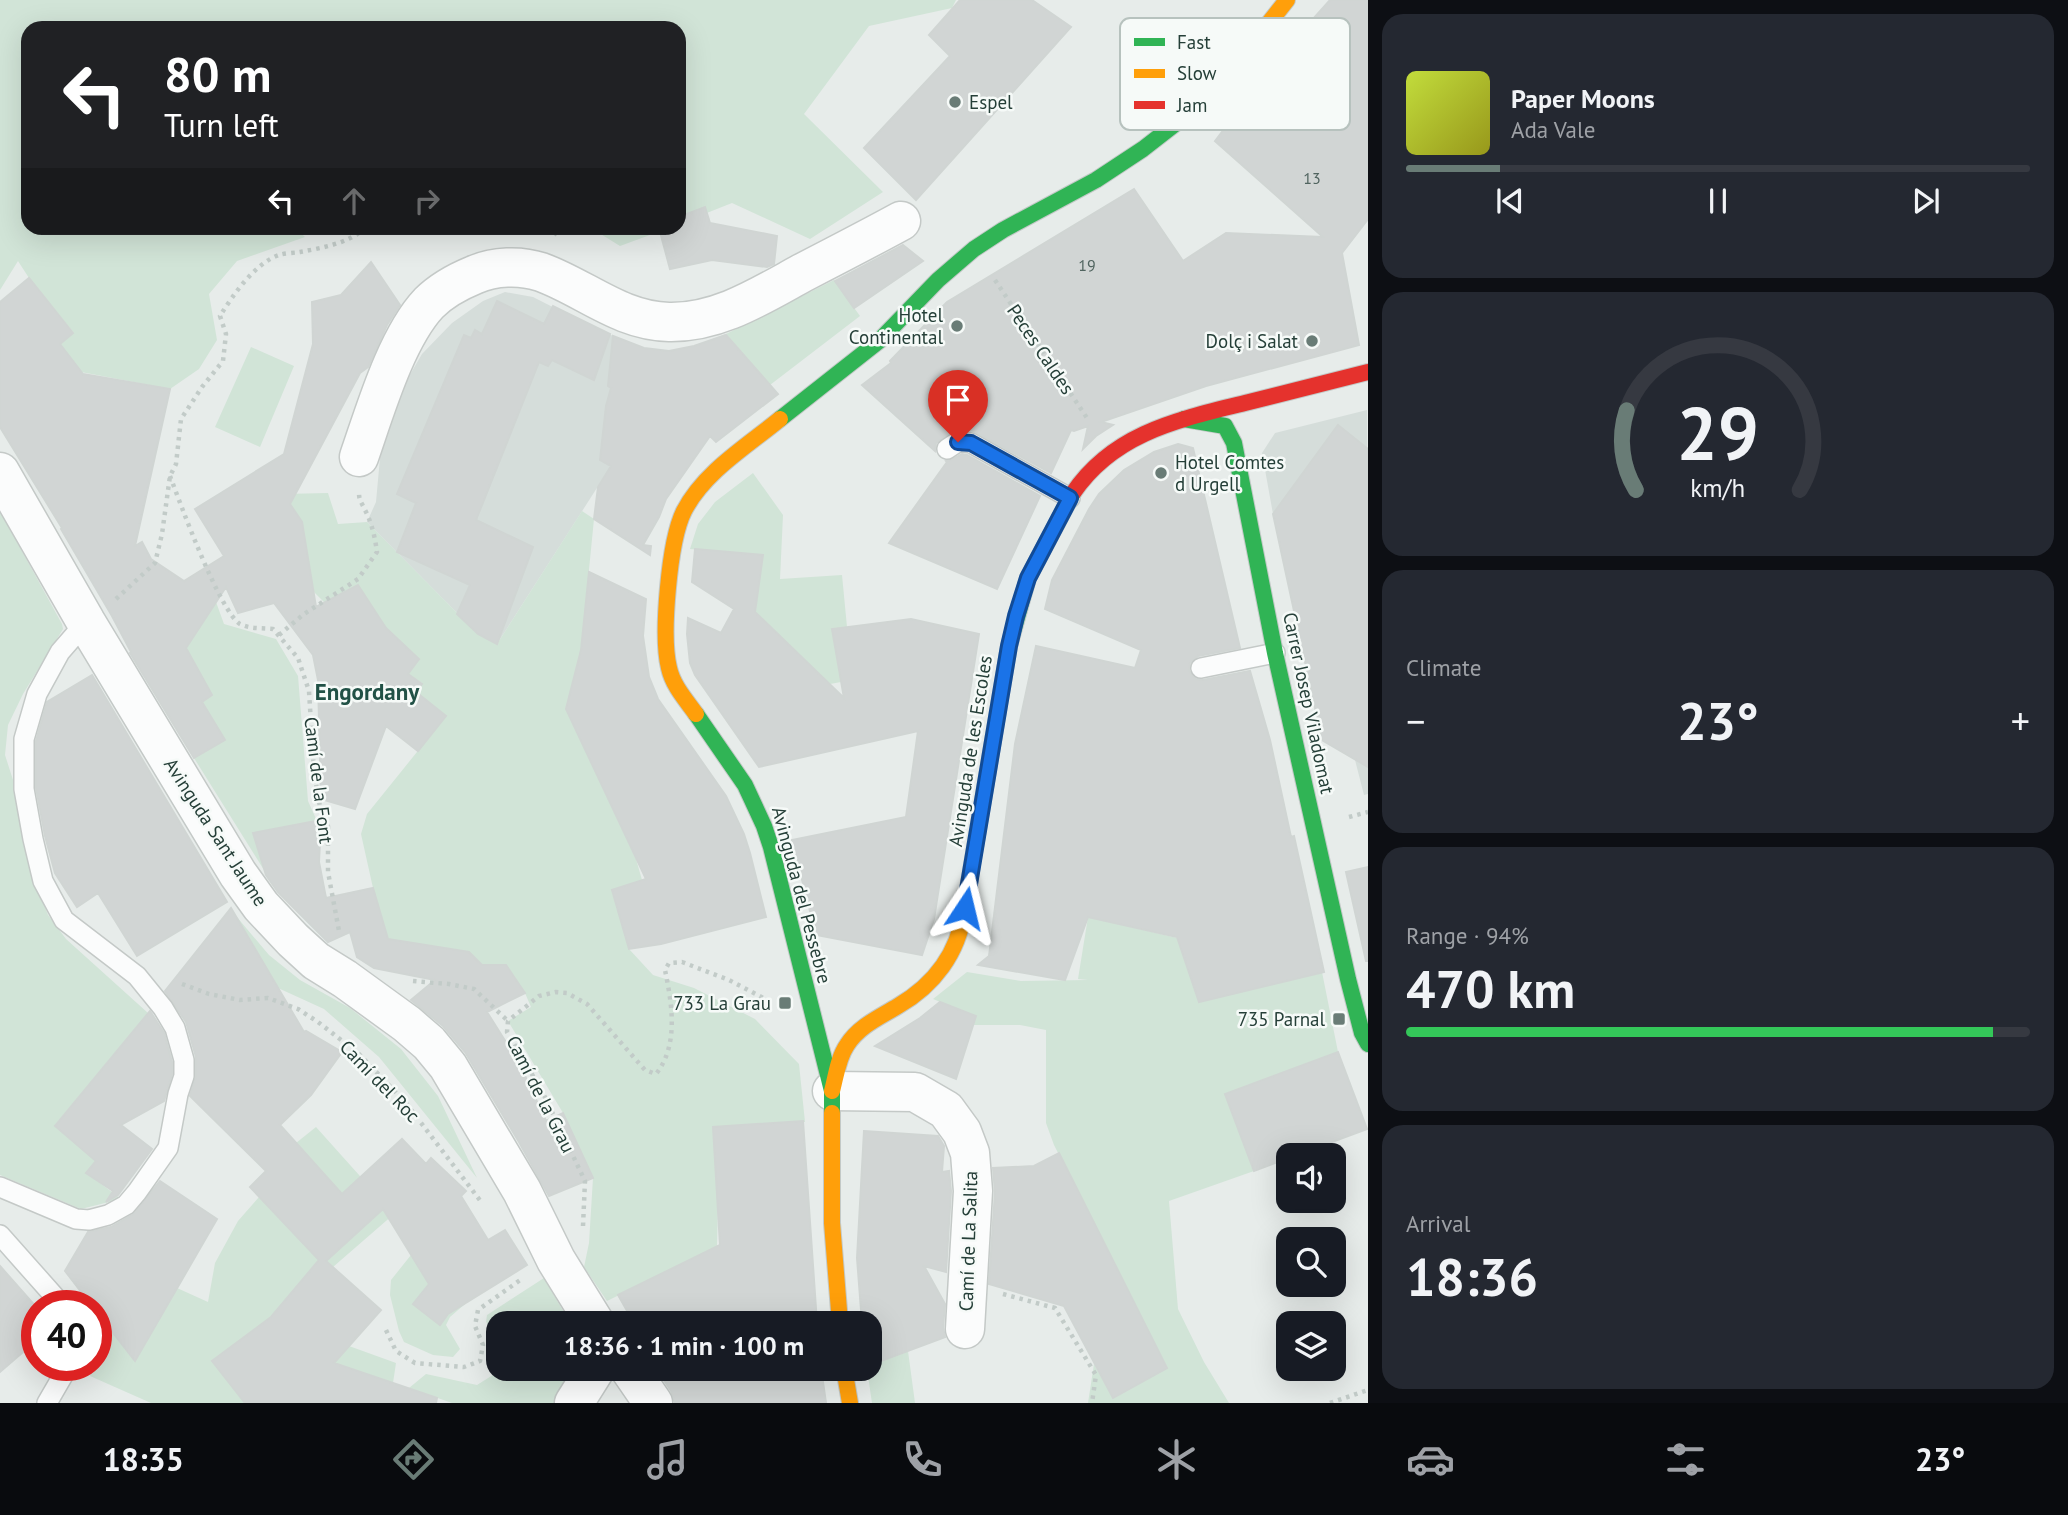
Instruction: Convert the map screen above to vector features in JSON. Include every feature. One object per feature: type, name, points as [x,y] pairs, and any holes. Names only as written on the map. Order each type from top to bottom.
[{"type":"street","name":"Avinguda del Pessebre","points":[[1273,18],[1287,0]]},
{"type":"street","name":"Avinguda del Pessebre","points":[[839,1311],[832,1223],[832,1091],[771,847],[759,813],[733,765],[676,687],[669,669],[665,634],[673,544],[684,511],[700,488],[724,464],[879,341],[938,280],[974,249],[1096,180],[1168,130]]},
{"type":"street","points":[[359,457],[383,389],[408,334],[429,303],[453,284],[487,269],[511,267],[540,272],[640,319],[681,321],[735,309],[901,221]]},
{"type":"street","name":"Avinguda de les Escoles","points":[[832,1091],[844,1048],[855,1033],[916,995],[946,964],[961,932],[1016,616],[1028,578],[1082,480],[1111,452],[1145,432],[1182,419],[1368,372]]},
{"type":"street","name":"Carrer Josep Viladomat","points":[[1182,419],[1224,426],[1234,443],[1275,653],[1348,979],[1365,1039]]},
{"type":"street","name":"Avinguda Sant Jaume","points":[[0,472],[86,622],[238,874],[261,906],[293,940],[316,961],[407,1024],[429,1043],[448,1066],[522,1191],[546,1274],[583,1311]]},
{"type":"street","points":[[806,990],[824,1003]]},
{"type":"street","points":[[853,1016],[862,1018],[880,1015]]},
{"type":"street","name":"Camí de La Salita","points":[[832,1091],[915,1092],[946,1110],[962,1132],[970,1153],[973,1191],[965,1329]]},
{"type":"street","points":[[574,1403],[588,1381]]},
{"type":"street","points":[[638,1381],[653,1403]]},
{"type":"street","points":[[846,1381],[849,1403]]},
{"type":"lane","points":[[947,449],[958,442],[971,443],[1070,498]]},
{"type":"lane","points":[[0,1187],[76,1219],[89,1220],[108,1215],[125,1205],[168,1148],[184,1076],[184,1060],[175,1028],[163,1008],[137,976],[64,920],[43,881],[33,839],[24,789],[24,739],[37,694],[60,652],[86,622]]},
{"type":"lane","points":[[1201,668],[1275,653]]},
{"type":"lane","points":[[0,1235],[50,1290]]},
{"type":"lane","points":[[47,1403],[60,1381]]},
{"type":"path","points":[[86,622],[125,592],[155,562],[170,476],[176,464],[181,419],[223,361],[226,334],[220,316],[232,297],[252,273],[278,255],[325,248],[354,235]]},
{"type":"path","name":"Peces Caldes","points":[[993,278],[1095,431]]},
{"type":"path","points":[[170,476],[200,554],[228,610],[239,623],[254,628],[273,629],[279,635],[304,614],[358,579],[377,552],[366,512],[359,501],[359,457]]},
{"type":"path","name":"Camí de la Font","points":[[279,635],[298,658],[309,691],[314,772],[320,807],[328,826],[328,872],[340,934]]},
{"type":"path","name":"Camí de la Grau","points":[[546,1274],[582,1232],[585,1181],[543,1093],[507,1032],[508,1021],[539,996],[556,992],[567,993],[587,1004],[645,1070],[656,1074],[670,1048],[672,1029],[665,970],[669,963],[682,962],[729,980],[776,1006]]},
{"type":"path","name":"Camí del Roc","points":[[137,976],[160,976],[209,994],[240,1000],[268,998],[298,1009],[318,1022],[359,1054],[406,1102],[483,1205]]},
{"type":"path","points":[[407,981],[474,989],[508,1021]]},
{"type":"path","points":[[386,1330],[396,1351],[415,1363],[464,1367],[480,1361],[483,1345],[475,1326],[478,1310],[546,1274]]},
{"type":"path","points":[[968,1284],[1055,1308],[1096,1375],[1092,1403]]},
{"type":"path","points":[[1330,1403],[1368,1390]]},
{"type":"shaded area","points":[[505,292],[533,297],[598,330],[644,348],[669,351],[694,346],[726,334],[746,356],[687,407],[611,466],[497,644],[478,634],[367,522],[376,502],[381,447],[401,390],[422,354],[452,323],[483,301]]},
{"type":"shaded area","points":[[1367,410],[1368,794],[1364,795],[1355,760],[1322,740],[1262,453],[1275,433]]},
{"type":"green space","points":[[0,0],[956,0],[952,8],[869,26],[804,114],[883,192],[810,239],[732,203],[686,221],[686,21],[21,21],[21,235],[305,237],[237,261],[209,294],[217,340],[199,369],[170,389],[81,372],[60,344],[73,332],[18,261],[0,290]]},
{"type":"green space","points":[[602,235],[650,235],[620,246]]},
{"type":"green space","points":[[834,280],[860,316],[770,385],[726,334]]},
{"type":"green space","points":[[251,347],[294,366],[260,447],[215,427]]},
{"type":"green space","points":[[753,473],[783,515],[780,579],[842,575],[847,627],[832,629],[841,682],[830,684],[755,618],[762,555],[690,549],[698,524],[715,502]]},
{"type":"green space","points":[[328,493],[338,524],[367,522],[478,634],[497,644],[582,511],[594,519],[581,650],[566,709],[636,859],[642,880],[612,890],[629,949],[653,975],[694,988],[755,1019],[799,1064],[805,1122],[713,1127],[718,1203],[717,1247],[607,1301],[584,1267],[589,1243],[593,1178],[563,1113],[508,1021],[531,1007],[525,993],[506,965],[482,965],[469,952],[388,939],[361,834],[367,814],[446,716],[416,692],[422,683],[408,674],[419,659],[386,628],[326,604],[313,591],[283,494]]},
{"type":"green space","points":[[0,511],[63,629],[23,694],[8,725],[5,755],[22,808],[39,891],[48,915],[66,939],[148,1013],[55,1125],[96,1161],[87,1173],[121,1199],[81,1209],[0,1175]]},
{"type":"green space","points":[[216,602],[224,624],[276,639],[298,676],[308,801],[317,821],[253,833],[264,870],[194,758],[224,740],[202,702],[212,695],[186,648]]},
{"type":"green space","points":[[236,916],[269,955],[300,980],[350,1008],[401,1049],[438,1096],[477,1178],[379,1057],[324,1009],[278,988]]},
{"type":"green space","points":[[1088,917],[1322,972],[1338,1052],[1225,1094],[1254,1171],[1169,1201],[1178,1309],[1204,1362],[1229,1403],[1088,1403],[1094,1364],[1113,1398],[1167,1368],[1054,1145],[1046,1123],[1046,1030],[1020,1025],[973,1025],[975,1016],[933,999],[967,972],[1021,981],[1088,980],[1078,979]]},
{"type":"green space","points":[[316,1127],[394,1214],[333,1267],[321,1257],[272,1316],[213,1362],[245,1403],[151,1403],[101,1381],[112,1381],[112,1328],[177,1288],[208,1302],[215,1263],[238,1221],[259,1197],[304,1244],[330,1220],[349,1240],[379,1213],[330,1206],[296,1143]]},
{"type":"green space","points":[[411,1255],[441,1265],[465,1304],[450,1317],[446,1325],[460,1349],[453,1357],[433,1355],[404,1342],[399,1331],[390,1295],[391,1280]]},
{"type":"green space","points":[[544,1278],[564,1311],[493,1311]]},
{"type":"green space","points":[[349,1346],[396,1363],[393,1383],[328,1369]]},
{"type":"green space","points":[[908,1351],[915,1403],[872,1403],[869,1381],[882,1381],[882,1361]]},
{"type":"green space","points":[[426,1374],[477,1385],[486,1379],[573,1381],[560,1403],[452,1403],[409,1388]]},
{"type":"building","name":"Espel","points":[[960,0],[1032,0],[1071,27],[916,200],[864,148],[950,56],[929,35]]},
{"type":"building","points":[[1330,0],[1368,0],[1368,219],[1342,253],[1359,345],[1206,386],[1101,422],[1113,425],[1083,449],[1088,426],[1071,430],[1051,473],[973,431],[952,431],[936,443],[935,451],[862,385],[891,363],[947,302],[1134,189],[1183,261],[1226,233],[1323,237],[1215,141],[1223,130],[1350,130],[1350,18],[1314,18]]},
{"type":"building","points":[[705,207],[710,223],[777,236],[774,264],[767,267],[712,260],[670,269],[661,235],[686,235],[686,214]]},
{"type":"building","points":[[903,245],[923,261],[854,308],[835,281]]},
{"type":"building","points":[[371,262],[400,305],[387,325],[368,367],[360,373],[290,504],[302,522],[316,607],[358,585],[386,628],[419,659],[408,674],[422,684],[416,692],[446,716],[418,751],[386,726],[355,809],[321,799],[318,680],[313,655],[274,603],[238,613],[226,587],[186,648],[212,695],[202,702],[225,740],[194,758],[130,653],[62,528],[0,427],[0,302],[29,278],[73,333],[60,344],[83,374],[170,389],[135,546],[142,542],[151,559],[184,581],[224,556],[195,509],[284,454],[313,344],[312,302],[341,295]]},
{"type":"building","points":[[497,301],[544,324],[553,306],[610,334],[594,380],[552,360],[548,366],[539,362],[476,520],[533,547],[497,644],[478,634],[457,614],[470,585],[397,552],[416,503],[397,494],[464,335],[471,338],[475,330],[482,334]]},
{"type":"building","points":[[726,335],[778,394],[716,442],[710,436],[666,499],[643,545],[651,546],[650,555],[594,519],[598,487],[611,466],[600,460],[606,406],[611,388],[608,386],[613,336],[644,348],[669,351]]},
{"type":"building","points":[[1338,425],[1368,449],[1368,767],[1322,740],[1273,514]]},
{"type":"building","points":[[1178,444],[1193,448],[1240,648],[1198,656],[1190,663],[1189,671],[1196,679],[1203,680],[1250,671],[1270,740],[1291,837],[1294,836],[1324,972],[1199,1002],[1177,937],[1088,917],[1065,980],[978,965],[989,956],[1015,744],[1036,646],[1135,668],[1141,650],[1045,609],[1052,580],[1099,494],[1124,470],[1154,452]]},
{"type":"building","points":[[962,454],[1040,496],[997,589],[889,543],[946,461]]},
{"type":"building","points":[[695,549],[763,555],[755,612],[844,698],[832,629],[911,619],[979,634],[934,919],[922,955],[816,935],[792,840],[906,817],[918,731],[759,767],[695,675],[690,663],[688,618],[721,633],[734,609],[692,582]]},
{"type":"building","points":[[589,572],[646,599],[643,636],[649,677],[658,699],[726,796],[744,834],[766,917],[661,944],[629,949],[612,890],[646,879],[566,709],[581,650]]},
{"type":"building","points":[[92,675],[227,902],[137,956],[98,893],[77,907],[55,873],[36,788],[36,741],[47,702]]},
{"type":"building","points":[[321,820],[319,862],[326,898],[373,888],[388,939],[469,952],[482,965],[506,965],[525,993],[487,1012],[519,1063],[546,1121],[563,1113],[593,1178],[549,1196],[465,1052],[443,1026],[411,1000],[435,980],[374,968],[357,957],[350,932],[328,942],[278,892],[266,875],[253,833]]},
{"type":"building","points":[[1368,867],[1368,961],[1366,961],[1346,872]]},
{"type":"building","points":[[231,908],[304,1032],[342,1052],[311,1095],[280,1125],[342,1194],[402,1139],[426,1164],[431,1158],[466,1191],[461,1196],[488,1240],[505,1230],[527,1265],[448,1314],[440,1325],[413,1304],[429,1284],[383,1209],[326,1261],[381,1310],[334,1363],[437,1398],[436,1403],[245,1403],[212,1361],[271,1317],[319,1260],[250,1187],[266,1171],[190,1096],[196,1076],[196,1057],[186,1022],[165,991]]},
{"type":"building","points":[[940,1002],[976,1016],[956,1079],[875,1046]]},
{"type":"building","points":[[150,1011],[164,1033],[172,1062],[172,1074],[164,1101],[121,1125],[152,1149],[118,1195],[106,1202],[113,1191],[86,1173],[96,1161],[55,1126]]},
{"type":"building","points":[[1338,1052],[1367,1129],[1329,1143],[1276,1143],[1276,1163],[1254,1171],[1225,1094]]},
{"type":"building","points":[[803,1121],[816,1311],[627,1311],[618,1295],[720,1245],[713,1127]]},
{"type":"building","points":[[864,1131],[938,1136],[944,1146],[942,1172],[949,1171],[951,1191],[946,1272],[924,1266],[945,1304],[945,1337],[882,1361],[882,1311],[861,1311],[857,1258]]},
{"type":"building","points":[[1059,1153],[1167,1368],[1113,1398],[1064,1306],[989,1284],[995,1192],[993,1168],[1034,1166]]},
{"type":"building","points":[[160,1181],[217,1219],[135,1361],[112,1332],[112,1290],[80,1290],[65,1271],[88,1232],[111,1227],[132,1215]]},
{"type":"building","points":[[0,1266],[21,1290],[21,1354],[0,1372]]},
{"type":"building","points":[[664,1381],[823,1381],[826,1403],[675,1403]]},
{"type":"traffic: fast","points":[[780,419],[879,341],[938,280],[974,249],[1003,230],[1096,180],[1167,130]]},
{"type":"traffic: fast","points":[[1184,419],[1225,426],[1234,443],[1275,653],[1348,979],[1362,1033],[1368,1044]]},
{"type":"traffic: fast","points":[[964,912],[1009,646],[1028,578],[1073,493]]},
{"type":"traffic: fast","points":[[696,714],[745,785],[764,826],[832,1091],[832,1113]]},
{"type":"traffic: slow","points":[[1273,18],[1287,0]]},
{"type":"traffic: slow","points":[[696,714],[674,681],[667,653],[668,589],[679,525],[693,497],[714,472],[780,419]]},
{"type":"traffic: slow","points":[[832,1091],[841,1056],[852,1038],[870,1023],[911,998],[933,978],[950,954],[964,912]]},
{"type":"traffic: slow","points":[[832,1113],[832,1223],[839,1311]]},
{"type":"traffic: slow","points":[[846,1381],[850,1403]]},
{"type":"traffic: jam","points":[[1073,493],[1090,472],[1109,455],[1129,441],[1152,431],[1199,415],[1368,372]]},
{"type":"place","name":"Espel","points":[[955,102]]},
{"type":"place","name":"Hotel Continental","points":[[957,326]]},
{"type":"place","name":"Dolç i Salat","points":[[1312,341]]},
{"type":"place","name":"Hotel Comtes d Urgell","points":[[1161,473]]},
{"type":"place","name":"733 La Grau","points":[[785,1003]]},
{"type":"place","name":"735 Parnal","points":[[1339,1019]]},
{"type":"district","name":"Engordany","points":[[367,691]]},
{"type":"route","points":[[958,442],[971,443],[1070,498],[1028,578],[1016,616],[965,908]]}]
